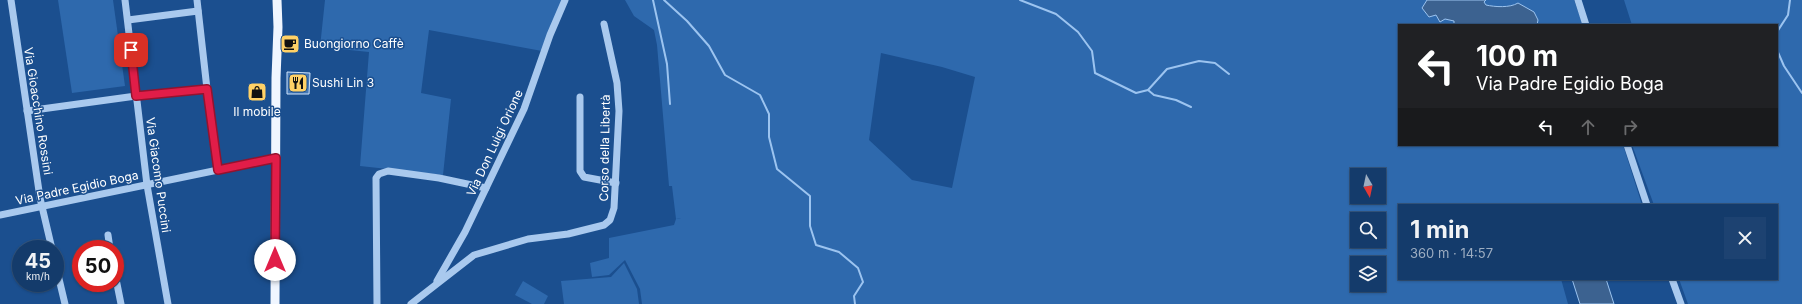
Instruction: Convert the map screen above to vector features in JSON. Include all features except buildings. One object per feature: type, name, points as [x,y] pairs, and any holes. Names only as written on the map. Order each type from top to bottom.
[{"type":"main road","points":[[275,304],[277,0]]},
{"type":"street","name":"Via Gioacchino Rossini","points":[[11,0],[42,207],[50,240]]},
{"type":"street","name":"Via Giacomo Puccini","points":[[125,0],[147,185],[168,304]]},
{"type":"street","points":[[197,0],[218,170]]},
{"type":"street","name":"Via Don Luigi Orione","points":[[431,289],[442,274],[452,255],[524,109],[550,35],[565,0]]},
{"type":"street","points":[[1578,0],[1586,24]]},
{"type":"street","points":[[128,20],[198,11]]},
{"type":"street","name":"Corso della Libertà","points":[[411,304],[474,255],[528,239],[568,234],[604,225],[610,220],[614,208],[619,111],[617,83],[604,24]]},
{"type":"street","points":[[28,111],[136,96],[207,89]]},
{"type":"street","points":[[580,97],[580,171],[584,177],[616,183]]},
{"type":"street","points":[[1627,146],[1648,204]]},
{"type":"street","name":"Via Padre Egidio Boga","points":[[0,215],[276,158]]},
{"type":"street","points":[[377,304],[376,178],[380,174],[388,171],[439,178],[486,188]]},
{"type":"street","points":[[108,235],[109,240]]},
{"type":"street","points":[[1672,280],[1681,304]]},
{"type":"street","points":[[62,292],[65,304]]},
{"type":"street","points":[[119,292],[121,304]]},
{"type":"shaded area","points":[[58,0],[113,0],[125,86],[72,93]]},
{"type":"shaded area","points":[[325,0],[564,0],[542,51],[429,30],[421,93],[451,99],[443,175],[360,166],[369,52],[320,47]]},
{"type":"shaded area","points":[[625,0],[1427,0],[1422,8],[1445,19],[1454,21],[1454,24],[1398,24],[1398,146],[1623,146],[1642,204],[1398,204],[1398,280],[1561,280],[1568,304],[642,304],[640,289],[625,260],[609,275],[592,277],[590,263],[609,258],[609,238],[674,225],[676,219],[672,186],[669,186],[657,45],[654,30],[634,16]],"holes":[[[881,53],[942,67],[975,77],[952,188],[912,180],[869,140]]]},
{"type":"shaded area","points":[[1427,0],[1486,0],[1484,2],[1486,5],[1498,7],[1511,6],[1518,3],[1534,12],[1538,20],[1537,24],[1454,24],[1454,21],[1445,19],[1440,22],[1436,15],[1429,17],[1422,8]]},
{"type":"shaded area","points":[[1486,0],[1574,0],[1583,24],[1537,24],[1538,20],[1534,12],[1518,3],[1515,5],[1502,7],[1486,5],[1484,2]]},
{"type":"shaded area","points":[[1624,0],[1802,0],[1802,304],[1688,304],[1679,280],[1778,280],[1778,204],[1654,204],[1632,146],[1778,146],[1778,24],[1632,24]]},
{"type":"shaded area","points":[[624,263],[637,289],[639,304],[564,304],[561,281],[611,277]]},
{"type":"shaded area","points":[[1572,280],[1606,280],[1614,304],[1580,304]]},
{"type":"shaded area","points":[[523,281],[548,296],[544,304],[532,304],[515,295]]},
{"type":"waterway","points":[[653,0],[667,64],[670,104]]},
{"type":"waterway","points":[[664,0],[687,21],[709,46],[725,75],[760,95],[769,114],[769,137],[777,169],[810,196],[810,226],[816,245],[839,252],[858,268],[863,282],[854,296],[855,304]]},
{"type":"waterway","points":[[1020,0],[1056,14],[1078,32],[1092,51],[1095,73],[1136,93],[1148,90],[1167,69],[1199,61],[1215,63],[1229,74]]},
{"type":"waterway","points":[[1778,30],[1788,15],[1790,0]]},
{"type":"waterway","points":[[1778,52],[1784,66],[1802,93]]},
{"type":"waterway","points":[[1148,90],[1154,95],[1176,100],[1191,107]]},
{"type":"place","name":"Buongiorno Caffè","points":[[290,44]]},
{"type":"place","name":"Sushi Lin 3","points":[[298,83]]},
{"type":"place","name":"Il mobile","points":[[257,92]]},
{"type":"route","points":[[131,50],[136,96],[207,89],[218,170],[276,158],[275,260]]}]
